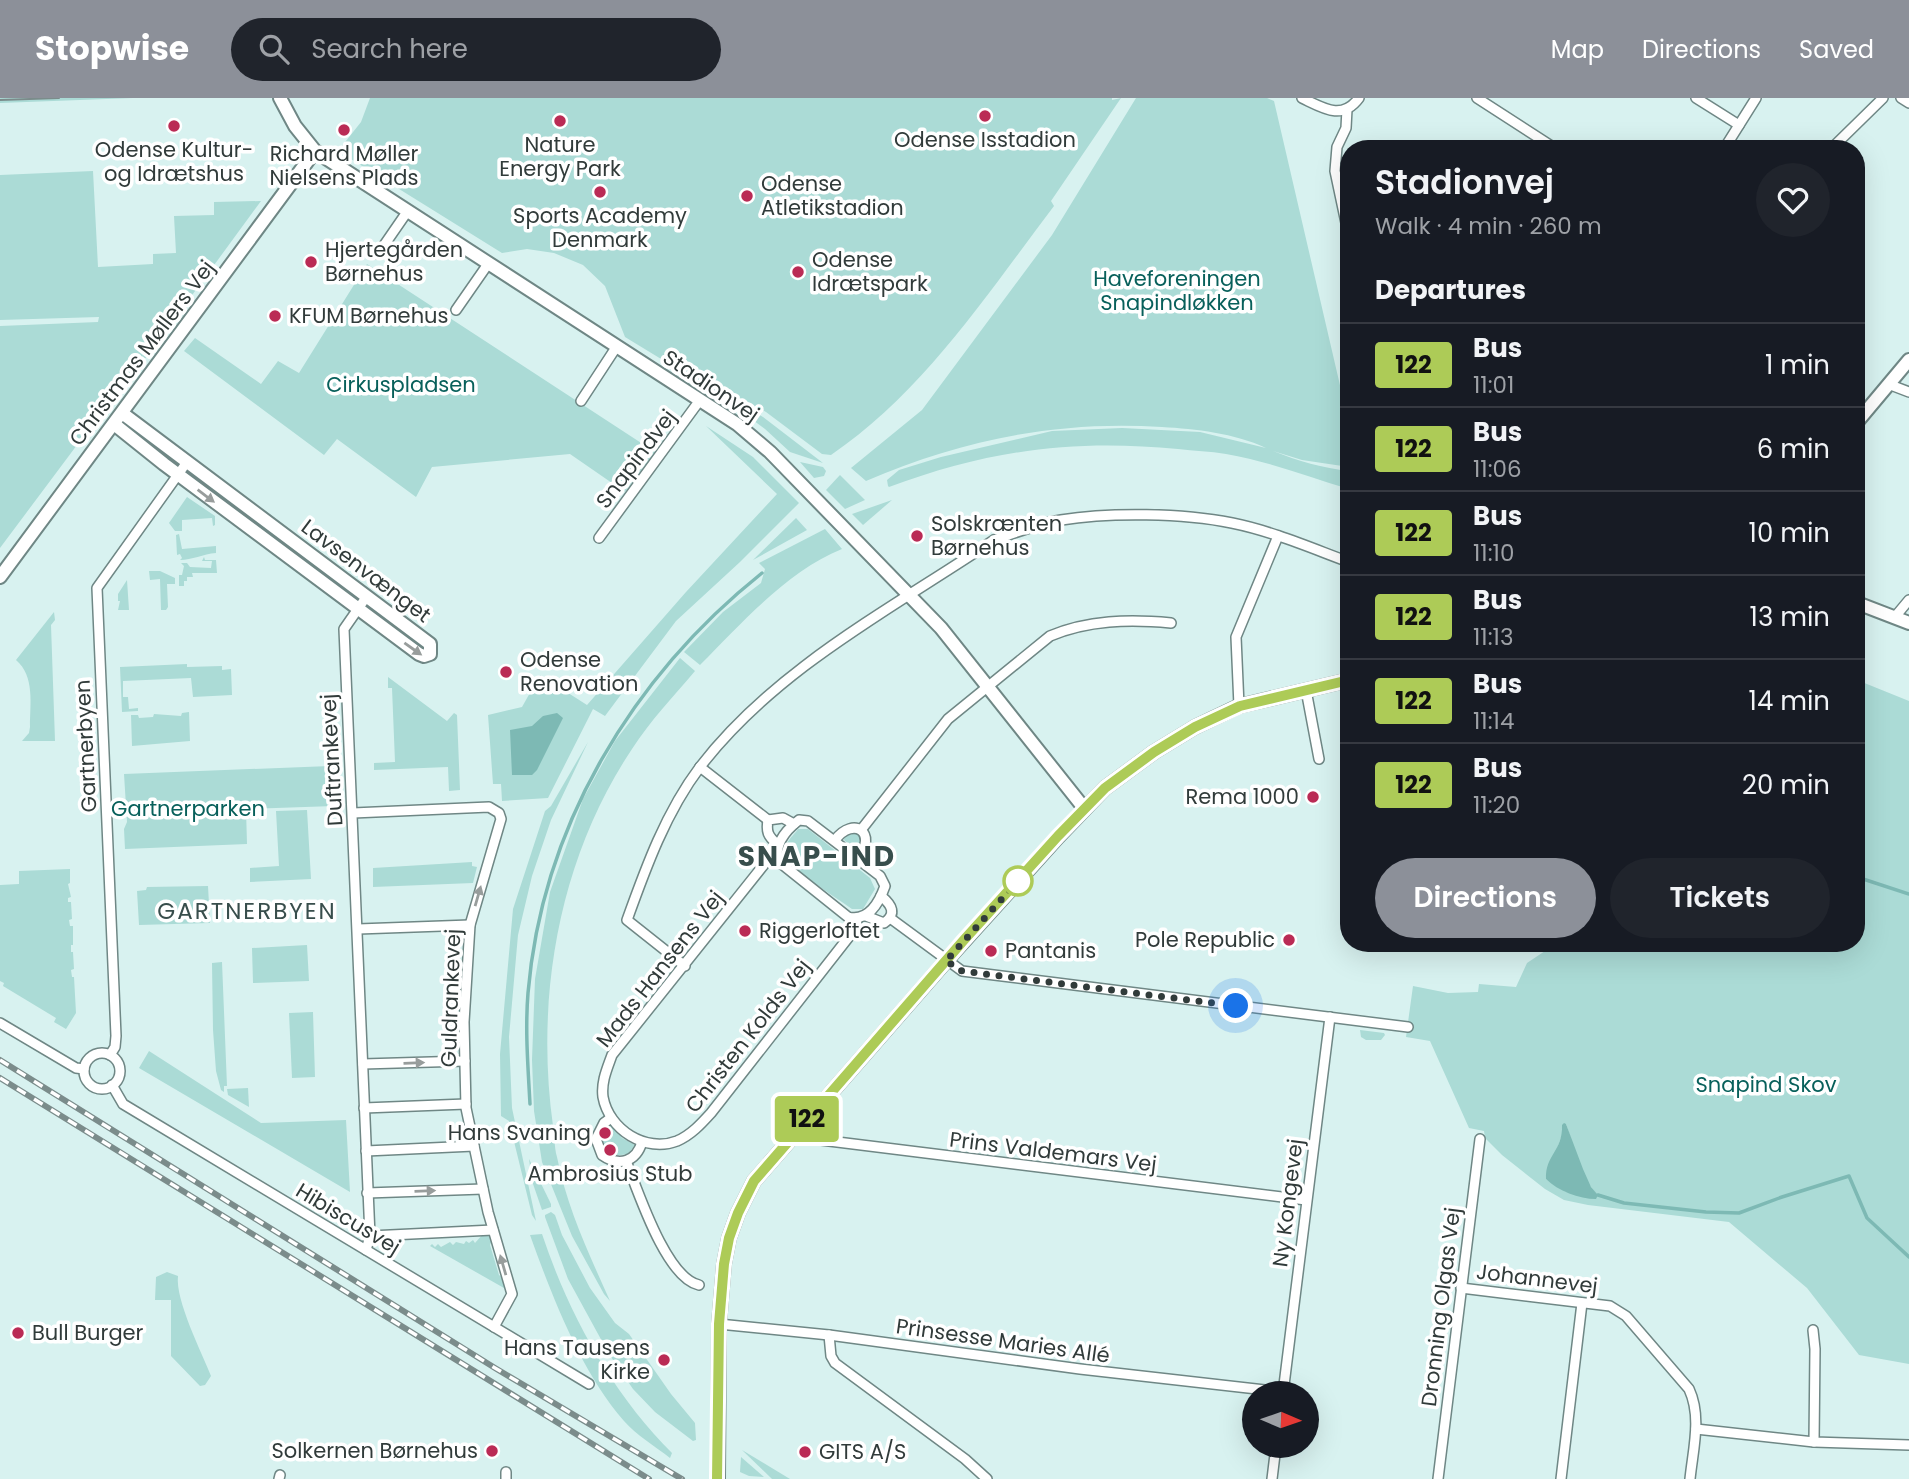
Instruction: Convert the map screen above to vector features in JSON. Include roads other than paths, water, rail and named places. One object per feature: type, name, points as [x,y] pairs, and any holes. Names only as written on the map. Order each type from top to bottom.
[{"type":"street","name":"Stadionvej","points":[[280,98],[315,151],[737,424],[770,452],[941,628],[1084,808]]},
{"type":"street","points":[[288,98],[289,114]]},
{"type":"street","points":[[1302,98],[1329,111],[1339,112],[1347,109],[1359,98]]},
{"type":"street","points":[[1477,98],[1542,140]]},
{"type":"street","points":[[1696,98],[1739,125]]},
{"type":"street","points":[[1730,140],[1756,98]]},
{"type":"street","points":[[1840,140],[1884,98]]},
{"type":"street","points":[[1900,98],[1909,103]]},
{"type":"street","points":[[1340,140],[1346,128],[1347,109]]},
{"type":"street","points":[[1340,141],[1335,171],[1340,195]]},
{"type":"street","name":"Christmas Møllers Vej","points":[[0,577],[315,151]]},
{"type":"street","points":[[379,254],[407,212]]},
{"type":"street","points":[[456,310],[488,264]]},
{"type":"street","points":[[581,401],[617,346]]},
{"type":"street","points":[[1865,412],[1909,360]]},
{"type":"street","points":[[1888,384],[1909,392]]},
{"type":"street","name":"Snapindvej","points":[[599,538],[700,400]]},
{"type":"street","name":"Lavsenvænget","points":[[118,419],[187,462],[426,641],[430,645],[430,654],[419,654],[268,542],[178,474],[118,419]]},
{"type":"street","name":"Gartnerbyen","points":[[110,1055],[115,1047],[116,1036],[97,588],[187,462]]},
{"type":"street","points":[[685,966],[627,920],[646,864],[669,817],[700,767],[746,716],[784,681],[828,648],[994,540],[1023,529],[1062,520],[1121,516],[1191,517],[1233,523],[1340,559]]},
{"type":"street","points":[[268,542],[277,529]]},
{"type":"street","points":[[1240,706],[1236,637],[1278,536]]},
{"type":"street","name":"Duftrankevej","points":[[366,596],[344,629],[370,1236],[366,1250]]},
{"type":"street","points":[[1894,618],[1909,600]]},
{"type":"street","points":[[1865,606],[1909,623]]},
{"type":"street","points":[[861,830],[948,719],[1050,636],[1070,628],[1099,622],[1143,620],[1171,623]]},
{"type":"street","points":[[718,1479],[719,1324],[724,1264],[738,1213],[754,1181],[946,961],[1105,788],[1154,752],[1195,727],[1240,706],[1340,682]]},
{"type":"street","points":[[1306,690],[1319,759]]},
{"type":"street","points":[[700,767],[768,820],[783,818],[794,824],[799,820],[808,821],[858,858],[880,876],[885,886],[881,896],[891,904],[893,911],[890,918],[884,923],[848,918],[814,891],[778,861],[777,849],[766,830],[768,820]]},
{"type":"street","name":"Guldrankevej","points":[[353,813],[489,807],[499,813],[500,819],[470,925],[464,1022],[466,1104],[483,1189],[512,1294],[494,1327]]},
{"type":"street","name":"Mads Hansens Vej","points":[[611,1118],[603,1098],[604,1078],[612,1055],[685,966],[794,824]]},
{"type":"street","points":[[835,840],[847,828],[861,830],[867,843],[858,858]]},
{"type":"street","name":"Christen Kolds Vej","points":[[642,1142],[660,1144],[677,1141],[696,1129],[711,1114],[881,896]]},
{"type":"street","points":[[890,918],[962,971],[1408,1027]]},
{"type":"street","points":[[358,929],[470,925]]},
{"type":"street","name":"Ny Kongevej","points":[[1284,1381],[1330,1017]]},
{"type":"street","points":[[0,1023],[76,1068],[84,1069]]},
{"type":"street","points":[[100,1053],[110,1055],[116,1060],[118,1078],[103,1088],[92,1085],[85,1075],[86,1063],[100,1053]]},
{"type":"street","points":[[363,1065],[465,1061]]},
{"type":"street","name":"Hibiscusvej","points":[[111,1085],[123,1104],[589,1384]]},
{"type":"street","points":[[365,1108],[466,1104]]},
{"type":"street","points":[[611,1118],[627,1134],[642,1142],[634,1157],[626,1161],[609,1160],[598,1147],[596,1139],[599,1130],[611,1118]]},
{"type":"street","name":"Prins Valdemars Vej","points":[[799,1128],[811,1138],[821,1140],[1306,1200]]},
{"type":"street","name":"Dronning Olgas Vej","points":[[1438,1479],[1480,1139]]},
{"type":"street","points":[[366,1152],[474,1146]]},
{"type":"street","points":[[626,1161],[653,1229],[677,1269],[691,1283],[699,1285]]},
{"type":"street","points":[[368,1194],[483,1189]]},
{"type":"street","points":[[370,1236],[493,1230]]},
{"type":"street","name":"Johannevej","points":[[1461,1288],[1609,1306],[1626,1315],[1689,1389],[1697,1414],[1690,1479]]},
{"type":"street","points":[[1561,1479],[1582,1303]]},
{"type":"street","name":"Prinsesse Maries Allé","points":[[719,1324],[829,1335],[1242,1388]]},
{"type":"street","points":[[1813,1330],[1814,1442]]},
{"type":"street","points":[[829,1335],[831,1356],[835,1363],[987,1479]]},
{"type":"street","points":[[574,1376],[580,1365]]},
{"type":"street","points":[[1696,1429],[1814,1442],[1909,1445]]},
{"type":"street","points":[[1272,1479],[1275,1458]]},
{"type":"waterway","points":[[530,1104],[527,1007],[537,931],[552,871],[574,814],[602,759],[635,707],[673,659],[715,614],[762,573]]},
{"type":"waterway","points":[[1865,880],[1909,894]]},
{"type":"waterway","points":[[1598,1195],[1624,1203],[1739,1213],[1849,1176],[1867,1218],[1909,1257]]},
{"type":"tram line","points":[[0,100],[59,98]]},
{"type":"railway","points":[[0,1060],[495,1368],[682,1479]]},
{"type":"railway","points":[[0,1078],[649,1479]]},
{"type":"place","name":"Odense Isstadion","points":[[985,116]]},
{"type":"place","name":"Nature Energy Park","points":[[560,121]]},
{"type":"place","name":"Odense Kultur- og Idrætshus","points":[[174,126]]},
{"type":"place","name":"Richard Møller Nielsens Plads","points":[[344,130]]},
{"type":"place","name":"Sports Academy Denmark","points":[[600,192]]},
{"type":"place","name":"Odense Atletikstadion","points":[[747,196]]},
{"type":"place","name":"Hjertegården Børnehus","points":[[311,262]]},
{"type":"place","name":"Odense Idrætspark","points":[[798,272]]},
{"type":"place","name":"KFUM Børnehus","points":[[275,316]]},
{"type":"place","name":"Solskrænten Børnehus","points":[[917,536]]},
{"type":"place","name":"Odense Renovation","points":[[506,672]]},
{"type":"place","name":"Rema 1000","points":[[1313,797]]},
{"type":"place","name":"Riggerloftet","points":[[745,931]]},
{"type":"place","name":"Pole Republic","points":[[1289,940]]},
{"type":"place","name":"Pantanis","points":[[991,951]]},
{"type":"place","name":"Hans Svaning","points":[[605,1133]]},
{"type":"place","name":"Ambrosius Stub","points":[[610,1150]]},
{"type":"place","name":"Bull Burger","points":[[18,1333]]},
{"type":"place","name":"Hans Tausens Kirke","points":[[664,1360]]},
{"type":"place","name":"Solkernen Børnehus","points":[[492,1451]]},
{"type":"place","name":"GITS A/S","points":[[805,1452]]},
{"type":"district","name":"SNAP-IND","points":[[817,856]]},
{"type":"district","name":"GARTNERBYEN","points":[[247,911]]},
{"type":"park label","name":"Haveforeningen Snapindløkken","points":[[1177,291]]},
{"type":"park label","name":"Cirkuspladsen","points":[[401,385]]},
{"type":"park label","name":"Gartnerparken","points":[[188,809]]},
{"type":"park label","name":"Snapind Skov","points":[[1766,1085]]}]
